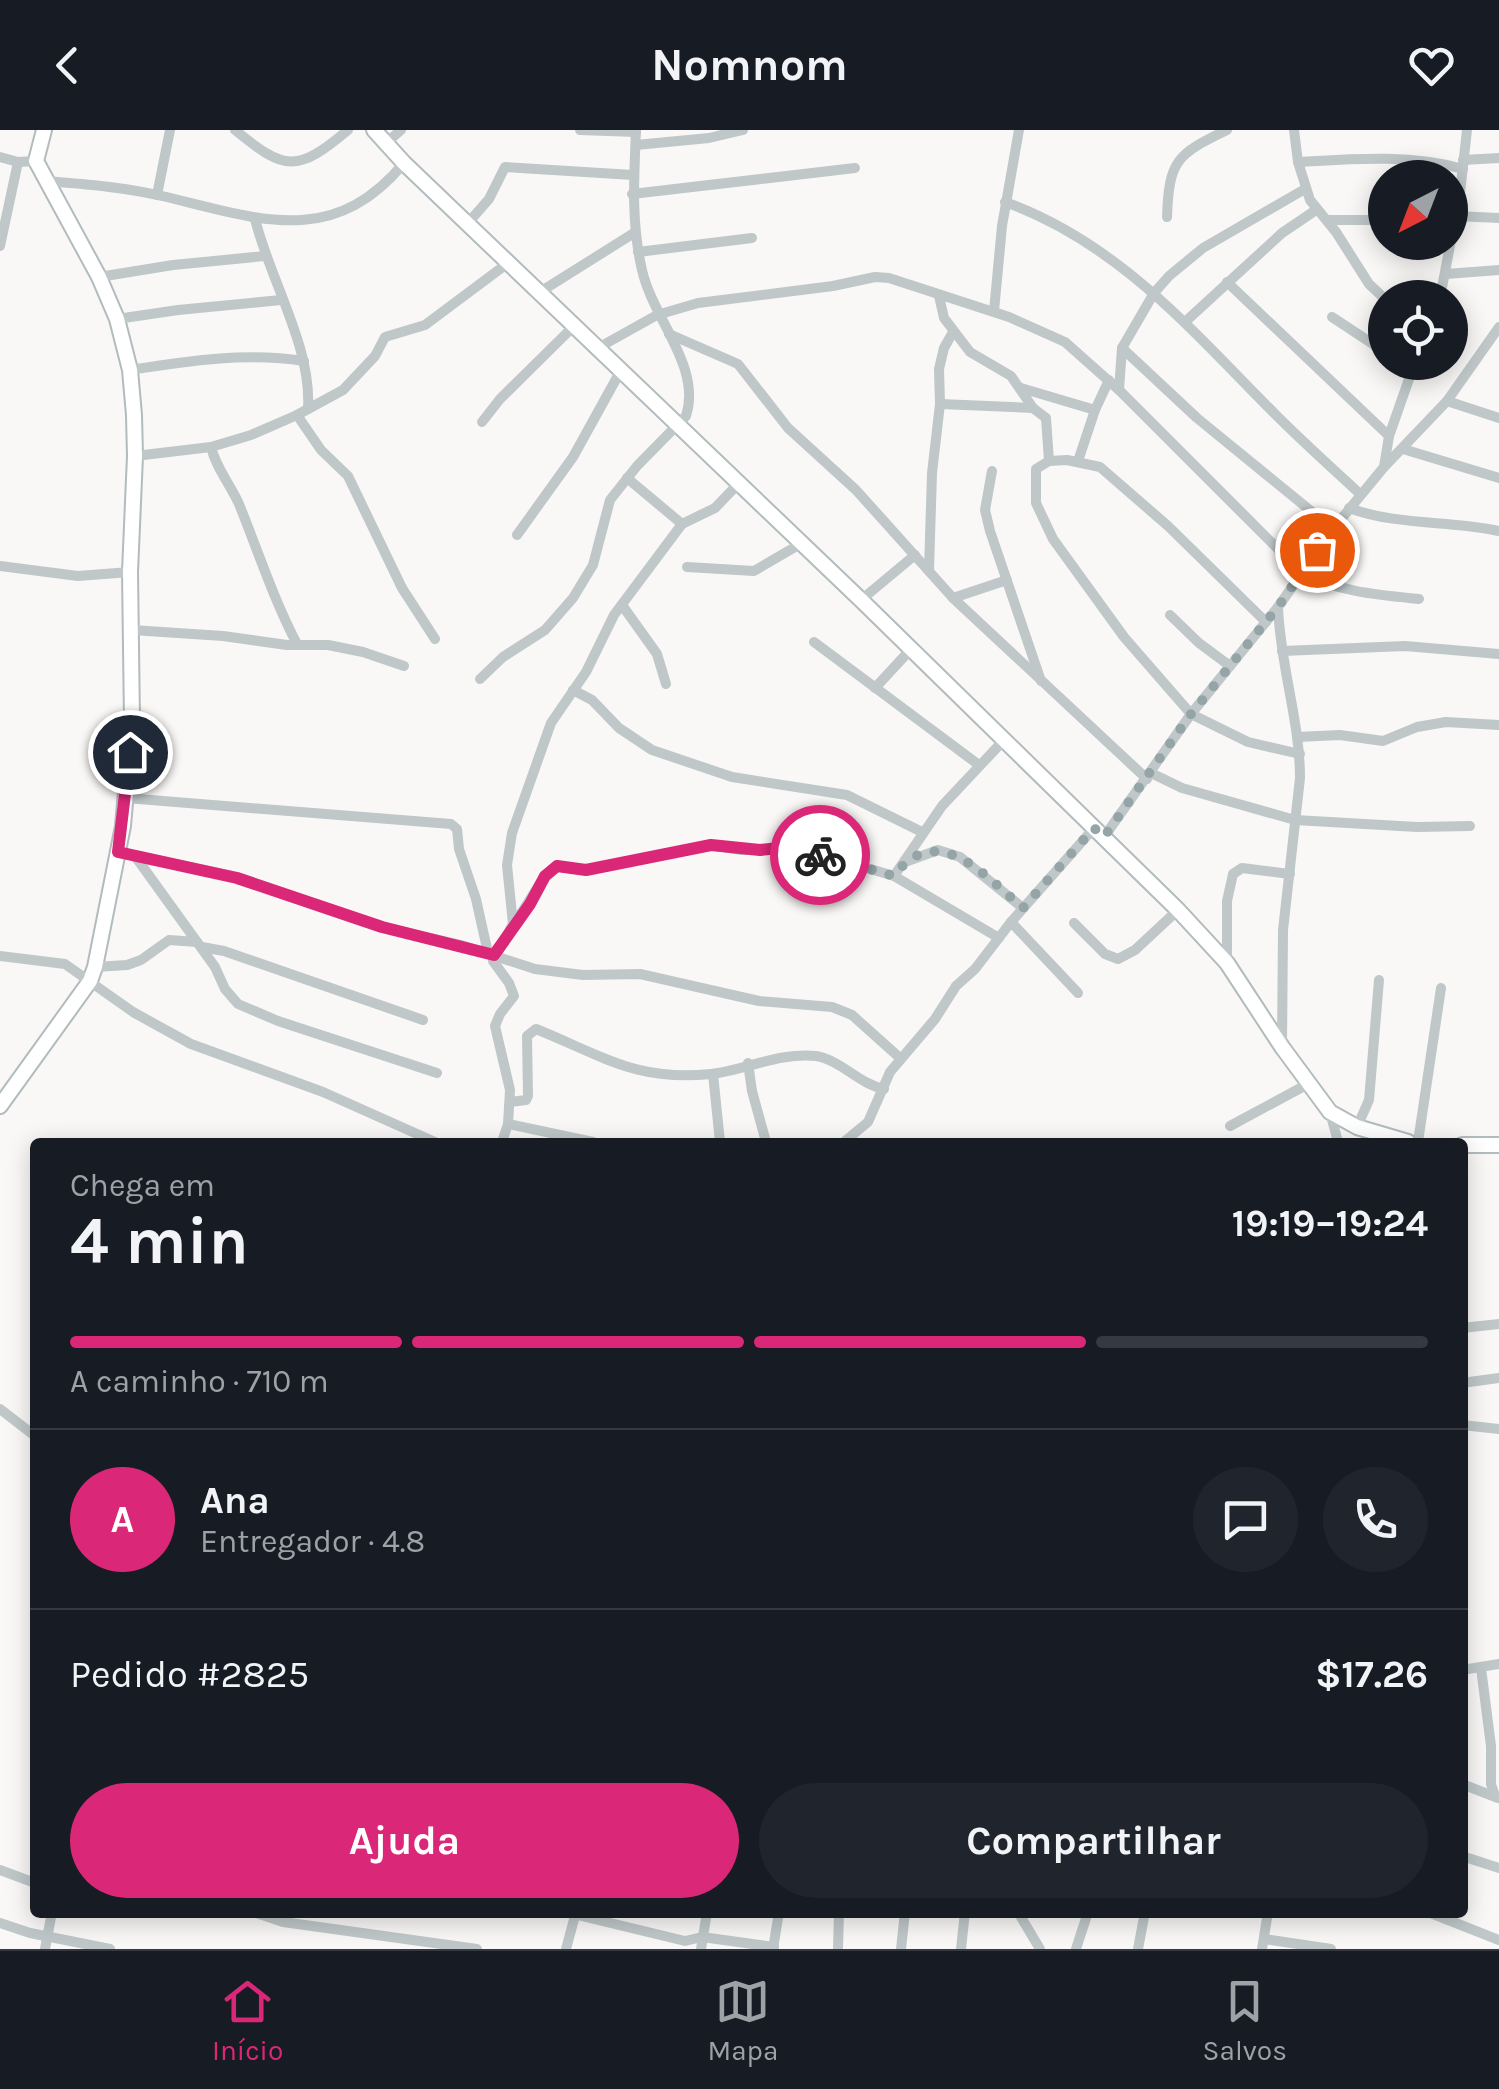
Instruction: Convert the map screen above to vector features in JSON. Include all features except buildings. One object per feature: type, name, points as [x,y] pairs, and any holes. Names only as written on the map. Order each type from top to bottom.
[{"type":"street","points":[[0,1106],[92,974],[118,852],[132,722],[130,572],[135,456],[130,370],[118,320],[99,277],[36,161],[44,130]]},
{"type":"street","points":[[156,194],[170,130]]},
{"type":"street","points":[[234,130],[272,158],[289,164],[308,158],[348,130]]},
{"type":"street","points":[[374,130],[1178,910],[1227,963],[1330,1112],[1372,1138]]},
{"type":"street","points":[[386,143],[400,130]]},
{"type":"street","points":[[480,678],[503,657],[545,630],[573,598],[593,565],[610,500],[686,416],[691,392],[688,374],[657,315],[638,252],[632,194],[636,131],[580,130]]},
{"type":"street","points":[[636,145],[709,138],[743,130]]},
{"type":"street","points":[[994,311],[1006,202],[1019,130]]},
{"type":"street","points":[[1168,216],[1170,174],[1176,162],[1226,130]]},
{"type":"street","points":[[1294,130],[1305,190],[1368,282]]},
{"type":"street","points":[[1463,160],[1467,130]]},
{"type":"street","points":[[0,157],[36,161]]},
{"type":"street","points":[[1468,163],[1499,158]]},
{"type":"street","points":[[1298,162],[1368,161]]},
{"type":"street","points":[[0,246],[18,162]]},
{"type":"street","points":[[46,181],[156,194],[255,220],[295,220],[349,210],[388,182],[404,163]]},
{"type":"street","points":[[468,223],[490,199],[505,167],[633,175]]},
{"type":"street","points":[[632,194],[855,168]]},
{"type":"street","points":[[1119,390],[1122,348],[1154,293],[1203,248],[1305,190]]},
{"type":"street","points":[[1006,202],[1046,216],[1080,235],[1154,293],[1360,494]]},
{"type":"street","points":[[1185,322],[1286,228],[1316,210]]},
{"type":"street","points":[[1468,219],[1499,218]]},
{"type":"street","points":[[255,220],[304,361],[302,412],[321,450],[348,476],[402,588],[435,638]]},
{"type":"street","points":[[1327,220],[1368,220]]},
{"type":"street","points":[[540,292],[634,232]]},
{"type":"street","points":[[638,252],[752,238]]},
{"type":"street","points":[[99,277],[265,256]]},
{"type":"street","points":[[1444,280],[1448,260]]},
{"type":"street","points":[[135,456],[211,447],[251,435],[302,412],[343,390],[375,356],[385,337],[425,325],[508,263]]},
{"type":"street","points":[[1446,274],[1499,270]]},
{"type":"street","points":[[596,348],[657,315],[698,303],[889,278],[994,311],[1065,342],[1109,380],[1301,572],[1323,583],[1363,594],[1419,600]]},
{"type":"street","points":[[1228,282],[1389,436]]},
{"type":"street","points":[[939,296],[944,318],[970,352],[1010,376],[1032,408],[1048,422],[1049,461]]},
{"type":"street","points":[[118,320],[280,300]]},
{"type":"street","points":[[1332,317],[1368,341]]},
{"type":"street","points":[[482,422],[574,326]]},
{"type":"street","points":[[849,1138],[868,1122],[890,1072],[935,1019],[956,986],[975,969],[1023,908],[1099,833],[1149,776],[1191,714],[1278,607],[1333,528],[1384,466],[1447,401],[1499,327]]},
{"type":"street","points":[[929,570],[932,473],[940,404],[938,368],[953,332]]},
{"type":"street","points":[[669,334],[738,364],[788,428],[856,490],[953,598],[1041,682],[1149,776],[1295,820],[1417,828],[1470,826]]},
{"type":"street","points":[[1122,348],[1226,443],[1333,528]]},
{"type":"street","points":[[130,370],[254,356],[304,361]]},
{"type":"street","points":[[517,535],[573,457],[620,372]]},
{"type":"street","points":[[1078,460],[1109,380]]},
{"type":"street","points":[[1384,466],[1389,436],[1409,380]]},
{"type":"street","points":[[1020,388],[1095,410]]},
{"type":"street","points":[[1447,401],[1499,418]]},
{"type":"street","points":[[940,404],[1032,408]]},
{"type":"street","points":[[211,447],[296,644]]},
{"type":"street","points":[[1403,449],[1499,478]]},
{"type":"street","points":[[1266,622],[1100,468],[1078,460],[1049,461],[1036,469],[1036,503],[1053,539],[1124,636],[1191,714],[1248,742],[1300,754]]},
{"type":"street","points":[[992,471],[986,510],[1041,682]]},
{"type":"street","points":[[627,478],[682,524]]},
{"type":"street","points":[[513,924],[507,866],[512,833],[544,736],[622,606],[682,524],[715,508],[739,483]]},
{"type":"street","points":[[1349,508],[1392,520],[1458,524],[1499,532]]},
{"type":"street","points":[[686,567],[754,571],[802,543]]},
{"type":"street","points":[[862,600],[916,555]]},
{"type":"street","points":[[0,566],[78,576],[130,572]]},
{"type":"street","points":[[953,598],[1007,580]]},
{"type":"street","points":[[622,606],[657,654],[666,684]]},
{"type":"street","points":[[1278,607],[1300,754],[1284,930],[1282,1047]]},
{"type":"street","points":[[1170,615],[1230,666]]},
{"type":"street","points":[[132,630],[223,636],[287,646],[310,643],[363,652],[404,666]]},
{"type":"street","points":[[814,642],[980,765]]},
{"type":"street","points":[[1282,651],[1405,646],[1499,654]]},
{"type":"street","points":[[876,688],[910,649]]},
{"type":"street","points":[[573,690],[592,700],[619,728],[652,750],[732,777],[847,795],[922,832]]},
{"type":"street","points":[[1297,736],[1340,735],[1384,741],[1417,727],[1446,722],[1499,725]]},
{"type":"street","points":[[894,876],[922,832],[1004,740]]},
{"type":"street","points":[[126,798],[452,824],[457,829],[459,849],[495,968],[509,982],[514,996],[496,1026],[508,1074],[510,1102],[503,1138]]},
{"type":"street","points":[[490,954],[530,904],[545,876],[557,866],[586,870],[702,846],[800,848],[894,876],[999,938]]},
{"type":"street","points":[[904,862],[933,850],[948,852],[966,860],[1023,908]]},
{"type":"street","points":[[118,852],[237,878],[382,927],[535,969],[582,975],[640,974],[759,1000],[832,1007],[852,1016],[900,1058]]},
{"type":"street","points":[[135,856],[238,1004],[437,1073]]},
{"type":"street","points":[[1227,963],[1228,900],[1233,874],[1242,868],[1290,874]]},
{"type":"street","points":[[1074,923],[1110,958],[1118,959],[1135,950],[1178,910]]},
{"type":"street","points":[[1011,922],[1035,943],[1078,993]]},
{"type":"street","points":[[92,974],[141,960],[169,940],[199,944],[422,1020]]},
{"type":"street","points":[[0,956],[65,964],[92,974],[133,1012],[191,1044],[323,1092],[426,1138]]},
{"type":"street","points":[[1356,1127],[1369,1100],[1379,980]]},
{"type":"street","points":[[1419,1138],[1441,988]]},
{"type":"street","points":[[510,1102],[526,1100],[528,1096],[527,1036],[536,1029],[639,1072],[713,1074],[748,1063],[812,1056],[824,1058],[858,1080],[884,1089]]},
{"type":"street","points":[[748,1063],[765,1138]]},
{"type":"street","points":[[713,1074],[720,1138]]},
{"type":"street","points":[[1230,1126],[1308,1084]]},
{"type":"street","points":[[1330,1112],[1337,1138]]},
{"type":"street","points":[[508,1124],[574,1138]]},
{"type":"street","points":[[1468,1145],[1499,1145]]},
{"type":"street","points":[[1468,1327],[1499,1324]]},
{"type":"street","points":[[1468,1382],[1499,1378]]},
{"type":"street","points":[[0,1409],[30,1432]]},
{"type":"street","points":[[1468,1425],[1499,1429]]},
{"type":"street","points":[[1468,1669],[1499,1664]]},
{"type":"street","points":[[1468,1786],[1497,1797],[1481,1668]]},
{"type":"street","points":[[1468,1858],[1499,1868]]},
{"type":"street","points":[[0,1870],[30,1881]]},
{"type":"street","points":[[45,1949],[51,1918]]},
{"type":"street","points":[[271,1918],[478,1949]]},
{"type":"street","points":[[566,1949],[571,1918]]},
{"type":"street","points":[[592,1918],[686,1941],[774,1948],[778,1918]]},
{"type":"street","points":[[701,1943],[707,1918]]},
{"type":"street","points":[[838,1949],[840,1918]]},
{"type":"street","points":[[901,1949],[904,1918]]},
{"type":"street","points":[[961,1949],[964,1918]]},
{"type":"street","points":[[1022,1918],[1040,1949]]},
{"type":"street","points":[[1076,1949],[1086,1918]]},
{"type":"street","points":[[1138,1949],[1144,1918]]},
{"type":"street","points":[[1267,1918],[1263,1944],[1331,1949]]},
{"type":"street","points":[[1443,1918],[1499,1940]]},
{"type":"street","points":[[0,1922],[30,1933],[110,1949]]},
{"type":"way so far","points":[[820,855],[894,876],[904,862],[933,850],[948,852],[966,860],[1023,908],[1094,828],[1104,837],[1191,714],[1278,607],[1317,550]]},
{"type":"route","points":[[130,752],[118,852],[237,878],[382,927],[494,955],[545,876],[557,866],[586,870],[711,845],[741,850],[790,847],[820,855]]}]
